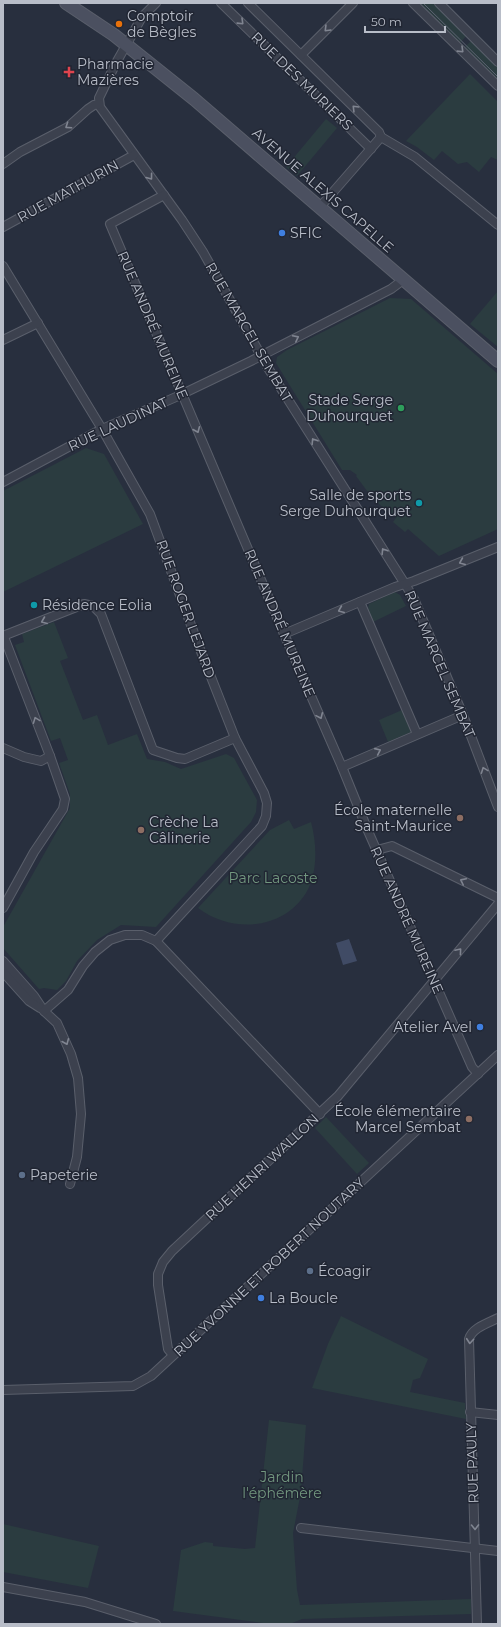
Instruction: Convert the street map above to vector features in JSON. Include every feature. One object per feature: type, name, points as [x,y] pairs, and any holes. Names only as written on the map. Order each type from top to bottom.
[{"type":"street","name":"AVENUE ALEXIS CAPELLE","points":[[66,3],[111,32],[194,99],[498,361]]},
{"type":"street","points":[[3,164],[20,152],[68,127],[88,109],[99,104],[102,92],[126,44],[142,17],[156,3]]},
{"type":"street","name":"RUE DES MURIERS","points":[[222,3],[371,149]]},
{"type":"street","name":"RUE DES MURIERS","points":[[248,3],[379,132],[381,137],[415,157],[498,225]]},
{"type":"street","points":[[301,55],[353,3]]},
{"type":"street","points":[[413,3],[498,86]]},
{"type":"street","points":[[439,3],[498,62]]},
{"type":"street","name":"RUE MARCEL SEMBAT","points":[[99,104],[203,252],[261,355],[414,599],[463,715],[498,807]]},
{"type":"street","points":[[320,207],[381,137]]},
{"type":"street","name":"RUE MATHURIN","points":[[3,227],[134,155]]},
{"type":"street","name":"RUE ANDRÉ MUREINE","points":[[164,195],[110,224],[376,850],[472,1067],[478,1074]]},
{"type":"street","name":"RUE ROGER LEJARD","points":[[3,267],[102,429],[150,514],[198,644],[235,738],[264,793],[267,803],[266,816],[262,826],[156,941]]},
{"type":"street","name":"RUE LAUDINAT","points":[[3,482],[102,429],[182,394],[261,355],[391,289],[403,280]]},
{"type":"street","points":[[3,340],[38,323]]},
{"type":"street","points":[[284,634],[498,547]]},
{"type":"street","points":[[360,602],[417,734]]},
{"type":"street","points":[[3,908],[34,852],[63,809],[65,799],[50,756],[3,636],[84,604],[93,606],[101,614],[153,750],[177,758],[185,759],[235,738]]},
{"type":"street","points":[[342,767],[463,715]]},
{"type":"street","points":[[3,748],[24,757],[40,761],[50,756]]},
{"type":"street","points":[[376,850],[392,846],[498,898]]},
{"type":"street","name":"RUE HENRI WALLON","points":[[173,1355],[168,1349],[158,1285],[158,1274],[163,1262],[172,1251],[338,1096],[433,980],[498,904]]},
{"type":"street","points":[[44,1011],[68,990],[83,966],[110,940],[125,935],[142,935],[156,941],[320,1114]]},
{"type":"street","points":[[3,961],[34,996],[44,1011]]},
{"type":"street","points":[[3,972],[29,1001],[58,1023],[71,1054],[78,1078],[81,1108],[80,1135],[77,1157],[70,1184]]},
{"type":"street","name":"RUE YVONNE ET ROBERT NOUTARY","points":[[3,1390],[134,1386],[150,1376],[498,1055]]},
{"type":"street","name":"RUE PAULY","points":[[476,1624],[473,1460],[470,1412],[470,1334],[474,1330],[498,1318]]},
{"type":"street","points":[[470,1412],[498,1415]]},
{"type":"street","points":[[301,1528],[498,1551]]},
{"type":"street","points":[[3,1587],[84,1602],[156,1624]]},
{"type":"green space","points":[[420,3],[433,3],[466,36],[460,43]]},
{"type":"green space","points":[[471,41],[498,67],[498,80],[465,47]]},
{"type":"green space","points":[[470,74],[498,102],[498,160],[491,157],[479,172],[467,162],[458,164],[442,151],[434,160],[417,147],[406,141]]},
{"type":"green space","points":[[326,119],[337,128],[297,176],[286,167]]},
{"type":"green space","points":[[498,291],[498,347],[470,324]]},
{"type":"green space","name":"Stade Serge Duhourquet","points":[[390,298],[411,299],[498,374],[498,529],[439,556],[408,529],[405,532],[393,522],[396,518],[373,499],[356,476],[357,475],[350,470],[342,470],[276,363],[277,357],[287,350]]},
{"type":"green space","points":[[86,448],[104,454],[143,524],[3,592],[3,491]]},
{"type":"green space","points":[[395,592],[400,595],[406,606],[373,622],[368,608],[369,604]]},
{"type":"green space","name":"Parc Lacoste","points":[[54,622],[68,658],[60,661],[83,720],[97,715],[108,745],[137,734],[147,759],[165,762],[181,769],[226,754],[234,758],[257,800],[256,812],[251,822],[156,927],[121,925],[97,940],[77,961],[66,981],[57,990],[44,988],[39,989],[3,948],[3,927],[70,808],[70,794],[59,763],[68,760],[60,738],[51,741],[15,645],[24,642],[22,634]]},
{"type":"green space","points":[[402,710],[411,732],[388,742],[379,720]]},
{"type":"green space","name":"Parc Lacoste","points":[[289,820],[294,829],[311,822],[315,849],[313,877],[306,893],[296,906],[284,915],[270,921],[255,924],[225,922],[198,908],[270,830]]},
{"type":"green space","points":[[326,1117],[369,1163],[357,1174],[315,1128]]},
{"type":"green space","points":[[341,1316],[428,1359],[420,1378],[413,1380],[410,1392],[465,1403],[466,1419],[312,1388],[328,1344]]},
{"type":"green space","name":"Jardin l'éphémère","points":[[269,1420],[306,1425],[301,1492],[293,1533],[297,1590],[300,1605],[471,1599],[471,1614],[302,1619],[290,1624],[270,1624],[173,1611],[181,1550],[205,1542],[213,1543],[213,1546],[245,1549],[255,1548]]},
{"type":"green space","points":[[3,1524],[99,1546],[88,1588],[3,1572]]},
{"type":"water","points":[[349,939],[357,961],[343,965],[336,943]]},
{"type":"tram line","points":[[423,3],[498,77]]},
{"type":"place","name":"Comptoir de Bègles","points":[[119,24]]},
{"type":"place","name":"Pharmacie Mazières","points":[[69,72]]},
{"type":"place","name":"SFIC","points":[[282,233]]},
{"type":"place","name":"Stade Serge Duhourquet","points":[[401,408]]},
{"type":"place","name":"Salle de sports Serge Duhourquet","points":[[419,503]]},
{"type":"place","name":"Résidence Eolia","points":[[34,605]]},
{"type":"place","name":"École maternelle Saint-Maurice","points":[[460,818]]},
{"type":"place","name":"Crèche La Câlinerie","points":[[141,830]]},
{"type":"place","name":"Atelier Avel","points":[[480,1027]]},
{"type":"place","name":"École élémentaire Marcel Sembat","points":[[469,1119]]},
{"type":"place","name":"Papeterie","points":[[22,1175]]},
{"type":"place","name":"Écoagir","points":[[310,1271]]},
{"type":"place","name":"La Boucle","points":[[261,1298]]}]
